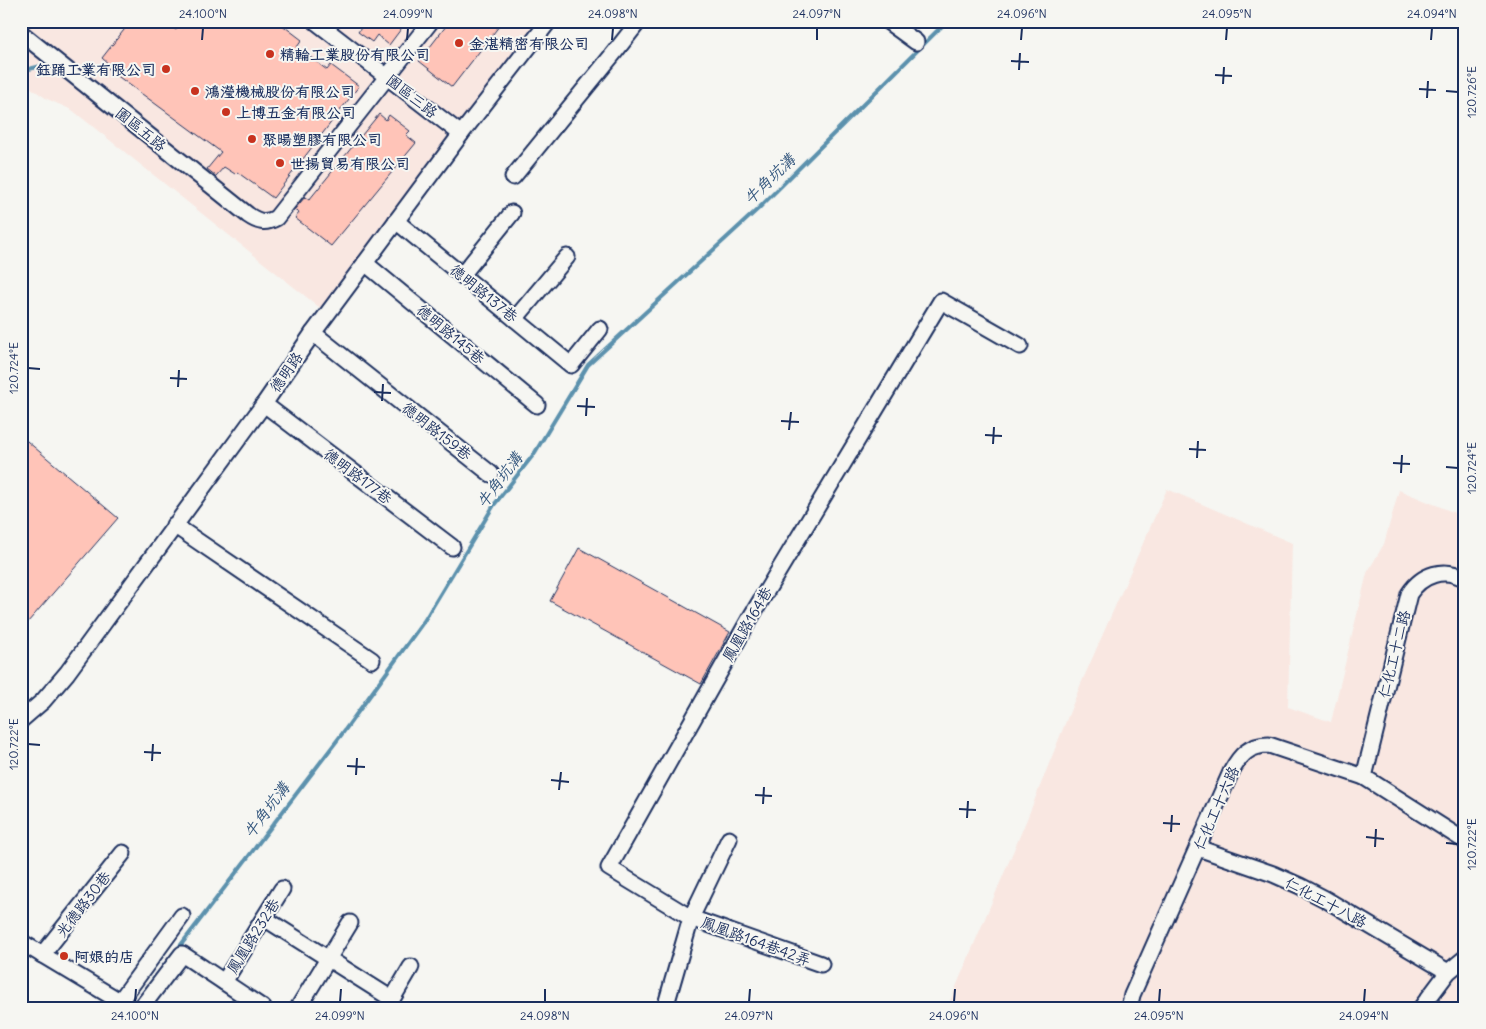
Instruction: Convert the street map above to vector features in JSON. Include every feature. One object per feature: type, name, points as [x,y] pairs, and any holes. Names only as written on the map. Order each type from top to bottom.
[{"type":"street","name":"園區三路","points":[[315,21],[461,134]]},
{"type":"street","points":[[387,77],[431,21]]},
{"type":"street","name":"德明路","points":[[21,720],[43,701],[68,673],[264,404],[313,333],[461,134],[549,21]]},
{"type":"street","points":[[513,177],[638,21]]},
{"type":"street","points":[[887,21],[916,42]]},
{"type":"street","name":"園區五路","points":[[21,33],[248,215],[261,223],[269,222],[276,218],[387,77]]},
{"type":"street","points":[[462,275],[512,213]]},
{"type":"street","name":"德明路137巷","points":[[396,221],[571,365],[600,328]]},
{"type":"street","points":[[515,319],[567,257]]},
{"type":"street","name":"德明路145巷","points":[[365,263],[537,405]]},
{"type":"street","name":"鳳凰路164巷","points":[[691,918],[609,868],[749,620],[941,301],[1020,346]]},
{"type":"street","name":"德明路159巷","points":[[313,333],[490,474]]},
{"type":"street","name":"德明路177巷","points":[[264,404],[452,547]]},
{"type":"street","points":[[174,525],[372,660]]},
{"type":"street","name":"仁化工十二路","points":[[1364,778],[1409,594],[1421,580],[1434,574],[1451,574],[1465,579]]},
{"type":"street","name":"仁化工十六路","points":[[1129,1008],[1132,995],[1236,763],[1241,755],[1254,747],[1269,745],[1364,778],[1465,841]]},
{"type":"street","points":[[666,1008],[691,918],[729,839]]},
{"type":"street","name":"仁化工十八路","points":[[1198,848],[1273,874],[1300,886],[1448,972]]},
{"type":"street","name":"光德路30巷","points":[[42,955],[123,854]]},
{"type":"street","name":"鳳凰路232巷","points":[[224,982],[282,889]]},
{"type":"street","points":[[21,942],[126,1005],[182,916]]},
{"type":"street","points":[[264,918],[328,958],[390,1004],[411,967]]},
{"type":"street","name":"鳳凰路164巷42弄","points":[[691,918],[821,964]]},
{"type":"street","points":[[298,1008],[350,923]]},
{"type":"street","points":[[141,1008],[182,954],[263,1008]]},
{"type":"street","points":[[1421,1008],[1448,972],[1465,958]]},
{"type":"shaded area","points":[[21,21],[555,21],[329,315],[72,110],[47,99],[21,81]]},
{"type":"shaded area","points":[[1167,489],[1292,543],[1288,707],[1331,722],[1367,573],[1384,544],[1399,490],[1465,517],[1465,1008],[960,1008],[950,1001],[1027,819],[1080,686]]},
{"type":"building","points":[[131,21],[164,21],[176,30],[183,21],[277,21],[302,40],[297,47],[327,70],[331,65],[359,86],[273,198],[237,172],[235,174],[224,167],[216,176],[207,169],[221,152],[108,69],[111,66],[102,58]]},
{"type":"building","points":[[366,21],[407,21],[389,45],[377,35],[372,42],[358,32]]},
{"type":"building","name":"金湛精密有限公司","points":[[450,21],[503,21],[452,87],[419,61]]},
{"type":"building","points":[[379,114],[386,120],[389,115],[410,131],[406,135],[416,143],[331,246],[295,218],[299,213],[294,210],[305,197],[309,200]]},
{"type":"building","points":[[21,436],[118,518],[21,630]]},
{"type":"building","points":[[579,548],[730,632],[701,684],[550,601]]},
{"type":"waterway","name":"牛角坑溝","points":[[177,950],[342,734],[424,621],[494,505],[534,454],[588,365],[758,209],[947,21]]},
{"type":"waterway","points":[[21,71],[45,65]]},
{"type":"place","name":"金湛精密有限公司","points":[[459,43]]},
{"type":"place","name":"精輪工業股份有限公司","points":[[270,54]]},
{"type":"place","name":"鈺踊工業有限公司","points":[[166,69]]},
{"type":"place","name":"鴻瀅機械股份有限公司","points":[[195,91]]},
{"type":"place","name":"上博五金有限公司","points":[[226,112]]},
{"type":"place","name":"聚暘塑膠有限公司","points":[[252,139]]},
{"type":"place","name":"世揚貿易有限公司","points":[[280,163]]},
{"type":"place","name":"阿娘的店","points":[[64,956]]}]
